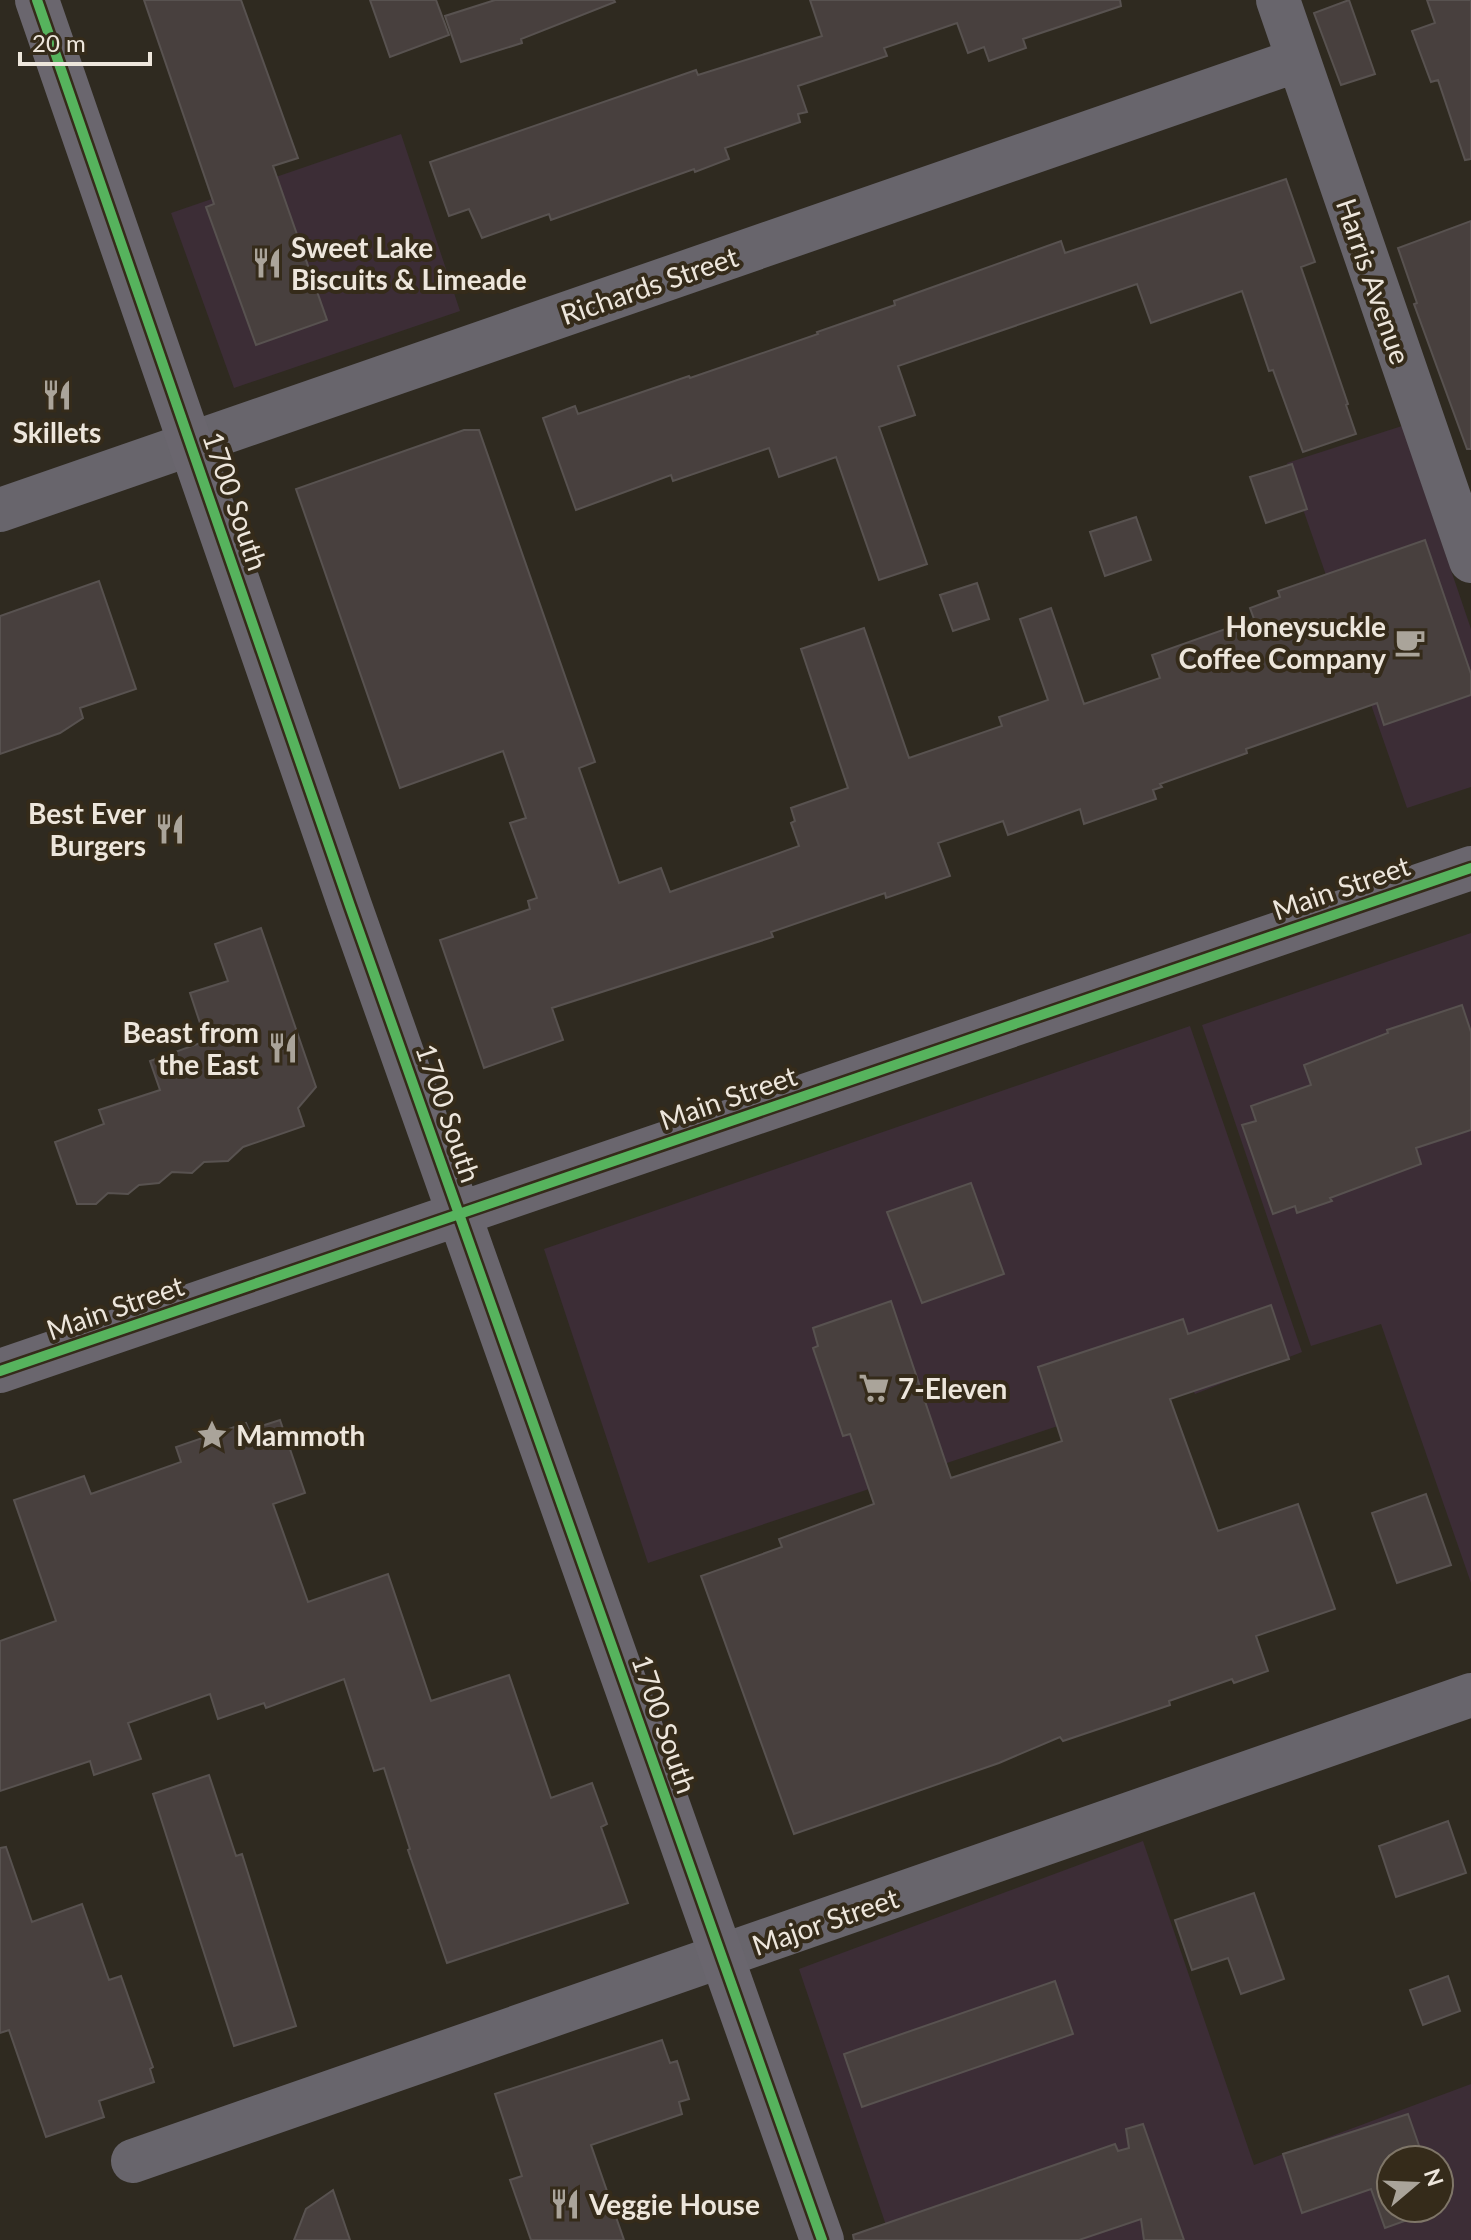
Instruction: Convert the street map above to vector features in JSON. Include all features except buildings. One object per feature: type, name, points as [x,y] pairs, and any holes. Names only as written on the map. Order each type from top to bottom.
[{"type":"street","name":"1700 South","points":[[37,0],[459,1214],[822,2240]]},
{"type":"street","name":"Harris Avenue","points":[[1278,0],[1471,561]]},
{"type":"street","name":"Richards Street","points":[[0,510],[1298,60]]},
{"type":"street","name":"Main Street","points":[[0,1371],[1471,868]]},
{"type":"street","name":"Major Street","points":[[133,2161],[1471,1695]]},
{"type":"shaded area","points":[[401,134],[460,311],[234,388],[171,213]]},
{"type":"shaded area","points":[[1402,426],[1471,629],[1471,787],[1407,808],[1287,463]]},
{"type":"shaded area","points":[[1471,933],[1471,1583],[1381,1324],[1311,1346],[1202,1025]]},
{"type":"shaded area","points":[[1190,1026],[1302,1352],[1195,1394],[1189,1382],[648,1563],[544,1249]]},
{"type":"shaded area","points":[[1143,1841],[1254,2165],[1471,2084],[1471,2240],[891,2240],[799,1969]]},
{"type":"cycle path","points":[[37,0],[350,906],[822,2240]]},
{"type":"cycle path","points":[[0,1371],[1471,868]]},
{"type":"place","name":"Sweet Lake Biscuits & Limeade","points":[[267,263]]},
{"type":"place","name":"Skillets","points":[[57,395]]},
{"type":"place","name":"Honeysuckle Coffee Company","points":[[1410,642]]},
{"type":"place","name":"Best Ever Burgers","points":[[170,829]]},
{"type":"place","name":"Beast from the East","points":[[283,1048]]},
{"type":"place","name":"7-Eleven","points":[[874,1388]]},
{"type":"place","name":"Mammoth","points":[[212,1435]]},
{"type":"place","name":"Veggie House","points":[[565,2204]]}]
